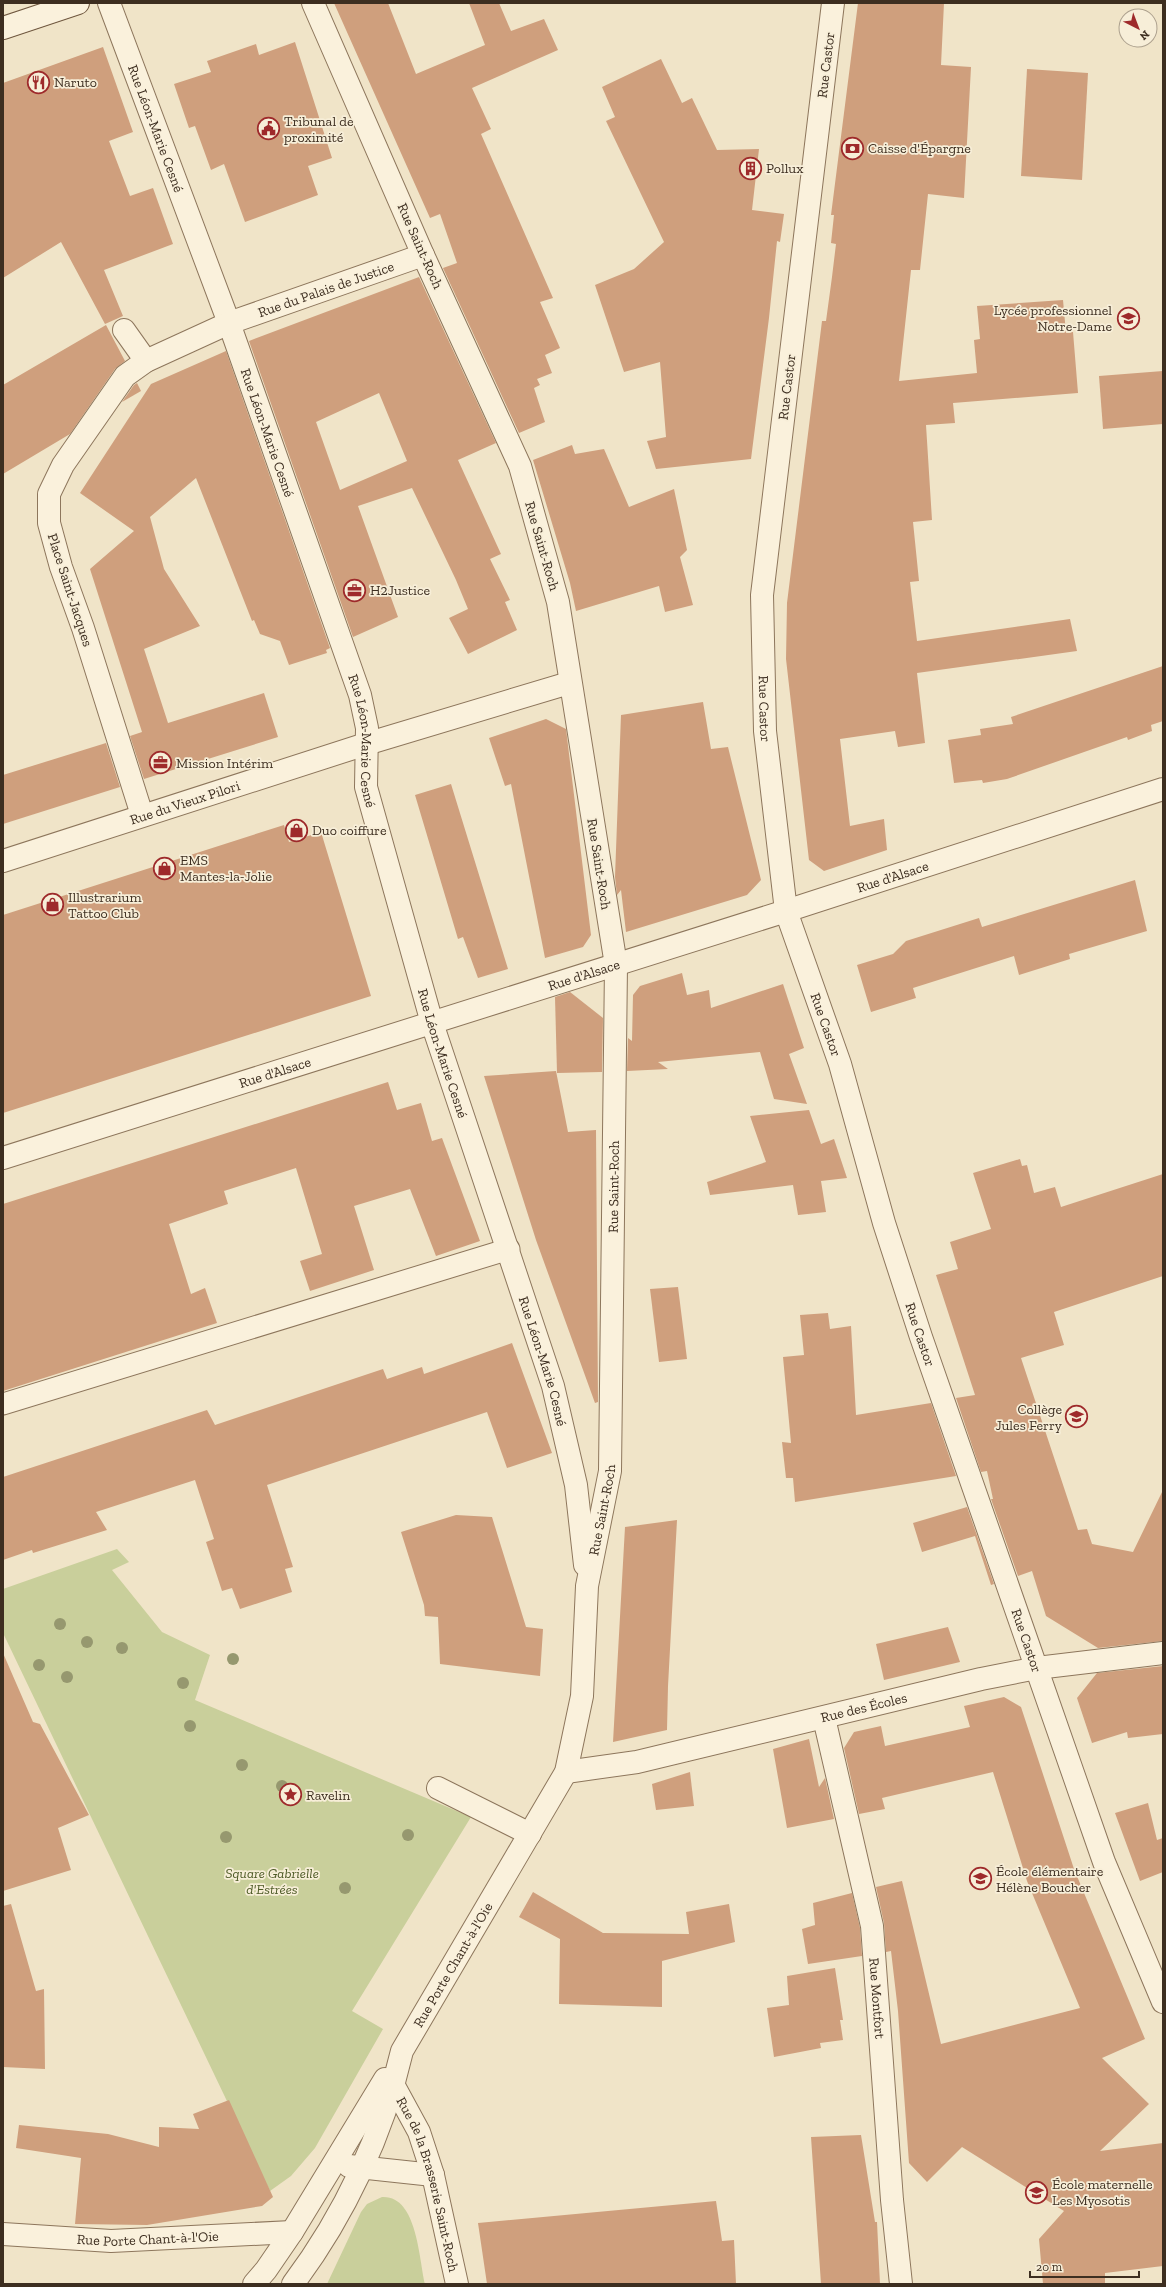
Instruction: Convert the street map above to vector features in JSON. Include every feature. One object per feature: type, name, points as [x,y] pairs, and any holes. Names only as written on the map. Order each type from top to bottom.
[{"type":"street","points":[[3,28],[78,3]]},
{"type":"street","name":"Rue Léon-Marie Cesné","points":[[109,3],[230,323],[360,695],[366,736],[366,787],[432,1023],[509,1249],[553,1386],[565,1431],[576,1485],[587,1586]]},
{"type":"street","name":"Rue Saint-Roch","points":[[314,3],[423,255],[520,466],[558,602],[569,683],[616,965],[610,1471],[587,1586],[582,1696],[566,1772]]},
{"type":"street","name":"Rue Castor","points":[[833,3],[762,595],[765,731],[786,911],[840,1064],[884,1223],[921,1337],[1104,1862],[1163,2002]]},
{"type":"street","name":"Rue du Palais de Justice","points":[[230,323],[423,255]]},
{"type":"street","name":"Place Saint-Jacques","points":[[142,815],[85,635],[61,567],[49,523],[49,494],[63,465],[126,376],[146,361],[230,323]]},
{"type":"street","points":[[124,330],[146,361]]},
{"type":"street","name":"Rue du Vieux Pilori","points":[[3,860],[142,815],[366,736],[569,683]]},
{"type":"street","name":"Rue d'Alsace","points":[[3,1158],[616,965],[1163,790]]},
{"type":"street","name":"Rue des Écoles","points":[[566,1772],[637,1762],[981,1679],[1037,1668],[1163,1653]]},
{"type":"street","name":"Rue Montfort","points":[[824,1718],[872,1926],[892,2200],[901,2284]]},
{"type":"street","name":"Rue Porte Chant-à-l'Oie","points":[[293,2284],[312,2258],[335,2221],[362,2168],[394,2086],[402,2051],[566,1772]]},
{"type":"street","points":[[438,1788],[530,1834]]},
{"type":"street","points":[[254,2284],[266,2270],[292,2232],[402,2051]]},
{"type":"street","name":"Rue de la Brasserie Saint-Roch","points":[[394,2086],[419,2132],[433,2175],[456,2284]]},
{"type":"street","points":[[334,2165],[433,2175]]},
{"type":"street","name":"Rue Porte Chant-à-l'Oie","points":[[3,2234],[111,2241],[292,2232]]},
{"type":"lane","points":[[3,1404],[509,1249]]},
{"type":"green space","name":"Square Gabrielle d'Estrées","points":[[117,1549],[129,1562],[112,1570],[162,1632],[210,1655],[195,1700],[471,1817],[352,2011],[383,2029],[315,2148],[291,2176],[270,2191],[3,1633],[3,1589]]},
{"type":"green space","points":[[382,2197],[394,2199],[403,2206],[409,2217],[418,2245],[425,2284],[327,2284],[361,2212],[367,2204]]},
{"type":"building","points":[[334,3],[388,3],[416,74],[485,45],[469,3],[499,3],[511,31],[544,19],[558,50],[472,88],[491,129],[481,134],[553,298],[540,302],[560,348],[545,355],[552,373],[537,379],[540,385],[534,388],[545,422],[519,433],[443,268],[457,263],[440,214],[430,218]]},
{"type":"building","points":[[858,3],[944,3],[941,65],[971,67],[964,198],[928,194],[920,270],[911,270],[899,381],[977,373],[974,340],[980,339],[977,306],[1063,300],[1066,333],[1073,332],[1078,393],[953,403],[955,423],[926,425],[932,520],[913,522],[919,581],[910,582],[917,641],[1070,619],[1077,651],[917,673],[925,743],[898,747],[895,731],[840,739],[850,826],[884,819],[887,850],[824,871],[809,860],[786,659],[787,603],[822,321],[826,321],[836,244],[831,243],[834,215],[831,215]]},
{"type":"building","name":"Tribunal de proximité","points":[[295,42],[332,158],[308,166],[318,195],[245,222],[224,164],[211,170],[195,126],[189,128],[174,84],[211,72],[207,61],[256,44],[259,55]]},
{"type":"building","points":[[103,47],[133,132],[109,141],[130,196],[153,188],[173,244],[104,270],[123,316],[105,324],[61,242],[3,278],[3,83]]},
{"type":"building","points":[[661,59],[682,103],[692,98],[717,150],[759,149],[752,210],[784,214],[780,242],[777,241],[751,459],[656,469],[647,441],[666,437],[660,362],[624,372],[595,285],[634,269],[664,242],[606,121],[615,117],[602,87]]},
{"type":"building","points":[[1027,69],[1088,73],[1082,180],[1021,176]]},
{"type":"building","points":[[419,277],[496,443],[458,460],[501,554],[490,559],[510,600],[505,602],[517,630],[468,654],[449,618],[468,609],[456,580],[412,488],[358,506],[398,617],[353,637],[249,341]],"holes":[[[379,393],[407,461],[340,490],[316,422]]]},
{"type":"building","points":[[106,325],[125,361],[115,369],[70,434],[3,474],[3,385]]},
{"type":"building","points":[[226,351],[330,648],[326,650],[327,653],[289,665],[280,641],[260,634],[254,620],[252,621],[196,478],[150,517],[164,569],[200,626],[144,649],[168,723],[264,693],[278,737],[144,779],[130,736],[142,732],[90,569],[134,531],[80,493],[151,384]]},
{"type":"building","points":[[1163,371],[1163,424],[1103,429],[1099,376]]},
{"type":"building","points":[[137,383],[141,391],[122,402],[134,385]]},
{"type":"building","points":[[572,445],[575,454],[604,449],[629,507],[674,489],[687,550],[680,557],[693,605],[665,612],[659,586],[576,611],[570,583],[533,460]]},
{"type":"building","points":[[1163,666],[1163,721],[1151,725],[1152,731],[1128,740],[1127,737],[1007,779],[983,783],[982,780],[954,783],[948,740],[981,735],[980,729],[1013,724],[1011,717]]},
{"type":"building","points":[[703,702],[711,749],[728,747],[761,880],[747,895],[626,932],[621,890],[617,895],[615,877],[621,715]]},
{"type":"building","points":[[546,719],[566,729],[591,935],[583,947],[545,958],[511,784],[505,786],[489,738]]},
{"type":"building","points":[[106,743],[120,787],[3,824],[3,775]]},
{"type":"building","points":[[451,784],[508,969],[478,978],[463,937],[458,939],[415,795]]},
{"type":"building","points":[[284,825],[289,842],[321,832],[371,996],[3,1113],[3,915]]},
{"type":"building","points":[[1135,880],[1147,931],[1069,954],[1070,959],[1019,975],[1014,956],[913,988],[916,998],[871,1012],[857,965],[893,954],[906,941],[979,918],[982,927]]},
{"type":"building","points":[[682,973],[687,995],[709,990],[711,1008],[783,984],[804,1048],[789,1054],[807,1104],[774,1099],[760,1052],[658,1062],[668,1069],[627,1071],[628,1038],[632,1041],[633,995],[640,986]]},
{"type":"building","points":[[570,992],[603,1018],[602,1072],[557,1073],[555,997]]},
{"type":"building","points":[[556,1071],[568,1132],[596,1130],[598,1402],[595,1403],[536,1240],[484,1076]]},
{"type":"building","points":[[388,1082],[397,1110],[421,1103],[432,1141],[442,1138],[480,1241],[436,1256],[410,1189],[354,1206],[374,1270],[310,1291],[300,1261],[322,1254],[296,1168],[224,1191],[228,1204],[169,1224],[191,1294],[205,1288],[217,1323],[3,1391],[3,1204]]},
{"type":"building","points":[[809,1110],[821,1144],[834,1139],[847,1178],[821,1181],[826,1212],[798,1215],[793,1185],[710,1195],[707,1182],[766,1162],[750,1116]]},
{"type":"building","points":[[1020,1159],[1022,1166],[1027,1165],[1034,1193],[1055,1187],[1061,1207],[1163,1174],[1163,1276],[1054,1312],[1064,1345],[1021,1358],[1078,1530],[1087,1529],[1092,1544],[1133,1552],[1163,1490],[1163,1641],[1098,1648],[1046,1616],[1032,1571],[1018,1576],[991,1499],[993,1499],[987,1471],[981,1472],[956,1398],[975,1395],[936,1275],[958,1269],[950,1242],[991,1229],[973,1173]]},
{"type":"building","points":[[678,1287],[687,1359],[659,1362],[650,1289]]},
{"type":"building","points":[[828,1313],[830,1329],[851,1326],[856,1415],[931,1403],[956,1476],[795,1502],[793,1478],[786,1478],[782,1442],[791,1443],[783,1357],[804,1355],[800,1315]]},
{"type":"building","points":[[512,1343],[552,1453],[507,1468],[487,1412],[267,1485],[293,1567],[285,1569],[292,1592],[240,1609],[232,1588],[222,1591],[206,1542],[214,1539],[195,1480],[96,1512],[107,1530],[33,1553],[32,1550],[3,1560],[3,1477],[207,1410],[215,1425],[383,1369],[387,1379],[422,1367],[424,1374]]},
{"type":"building","points":[[967,1507],[994,1584],[991,1585],[975,1536],[922,1552],[913,1523]]},
{"type":"building","points":[[456,1515],[492,1517],[526,1627],[543,1629],[540,1676],[440,1664],[438,1617],[425,1616],[424,1605],[401,1532]]},
{"type":"building","points":[[677,1520],[667,1730],[613,1742],[625,1527]]},
{"type":"building","points":[[948,1627],[960,1662],[884,1680],[876,1644]]},
{"type":"building","points":[[3,1653],[33,1722],[40,1724],[89,1815],[58,1828],[71,1870],[3,1891]]},
{"type":"building","points":[[1163,1666],[1163,1734],[1128,1738],[1127,1732],[1092,1743],[1077,1698],[1097,1673]]},
{"type":"building","points":[[1004,1697],[1021,1707],[1074,1869],[1145,2039],[1102,2058],[1149,2104],[1100,2151],[1163,2143],[1163,2266],[1105,2273],[1105,2284],[1043,2284],[1039,2239],[1064,2211],[962,2147],[927,2182],[909,2163],[898,2011],[891,1951],[886,1952],[884,1923],[876,1887],[902,1881],[941,2044],[1080,2008],[1027,1881],[993,1772],[882,1798],[885,1809],[859,1814],[844,1748],[854,1732],[881,1726],[885,1746],[970,1727],[964,1706]]},
{"type":"building","points":[[809,1739],[819,1787],[825,1778],[834,1819],[787,1828],[773,1749]]},
{"type":"building","points":[[690,1772],[694,1806],[656,1810],[652,1784]]},
{"type":"building","points":[[1148,1803],[1157,1840],[1163,1838],[1163,1872],[1140,1881],[1115,1813]]},
{"type":"building","points":[[533,1892],[603,1933],[689,1934],[686,1912],[729,1904],[735,1942],[662,1961],[662,2007],[559,2004],[560,1939],[519,1917]]},
{"type":"building","points":[[852,1893],[860,1928],[862,1956],[808,1964],[802,1929],[815,1925],[813,1903]]},
{"type":"building","points":[[11,1904],[36,1991],[44,1989],[45,2069],[3,2067],[3,1906]]},
{"type":"building","points":[[835,1968],[843,2020],[840,2020],[843,2040],[820,2043],[821,2048],[774,2057],[767,2008],[789,2005],[787,1976]]},
{"type":"building","points":[[229,2100],[273,2197],[262,2206],[147,2225],[75,2224],[81,2158],[16,2148],[19,2125],[108,2134],[159,2147],[159,2127],[199,2129],[193,2114]]},
{"type":"building","points":[[861,2135],[875,2222],[877,2222],[880,2284],[821,2284],[811,2137]]},
{"type":"building","points":[[716,2201],[722,2241],[734,2240],[736,2284],[487,2284],[478,2223]]},
{"type":"place","name":"Naruto","points":[[38,82]]},
{"type":"place","name":"Tribunal de proximité","points":[[268,129]]},
{"type":"place","name":"Caisse d'Épargne","points":[[852,148]]},
{"type":"place","name":"Pollux","points":[[750,168]]},
{"type":"place","name":"Lycée professionnel Notre-Dame","points":[[1128,318]]},
{"type":"place","name":"H2Justice","points":[[354,590]]},
{"type":"place","name":"Mission Intérim","points":[[161,763]]},
{"type":"place","name":"Duo coiffure","points":[[296,830]]},
{"type":"place","name":"EMS Mantes-la-Jolie","points":[[165,868]]},
{"type":"place","name":"Illustrarium Tattoo Club","points":[[53,905]]},
{"type":"place","name":"Collège Jules Ferry","points":[[1077,1417]]},
{"type":"place","name":"Ravelin","points":[[291,1795]]},
{"type":"place","name":"École élémentaire Hélène Boucher","points":[[980,1879]]},
{"type":"place","name":"École maternelle Les Myosotis","points":[[1036,2192]]}]
